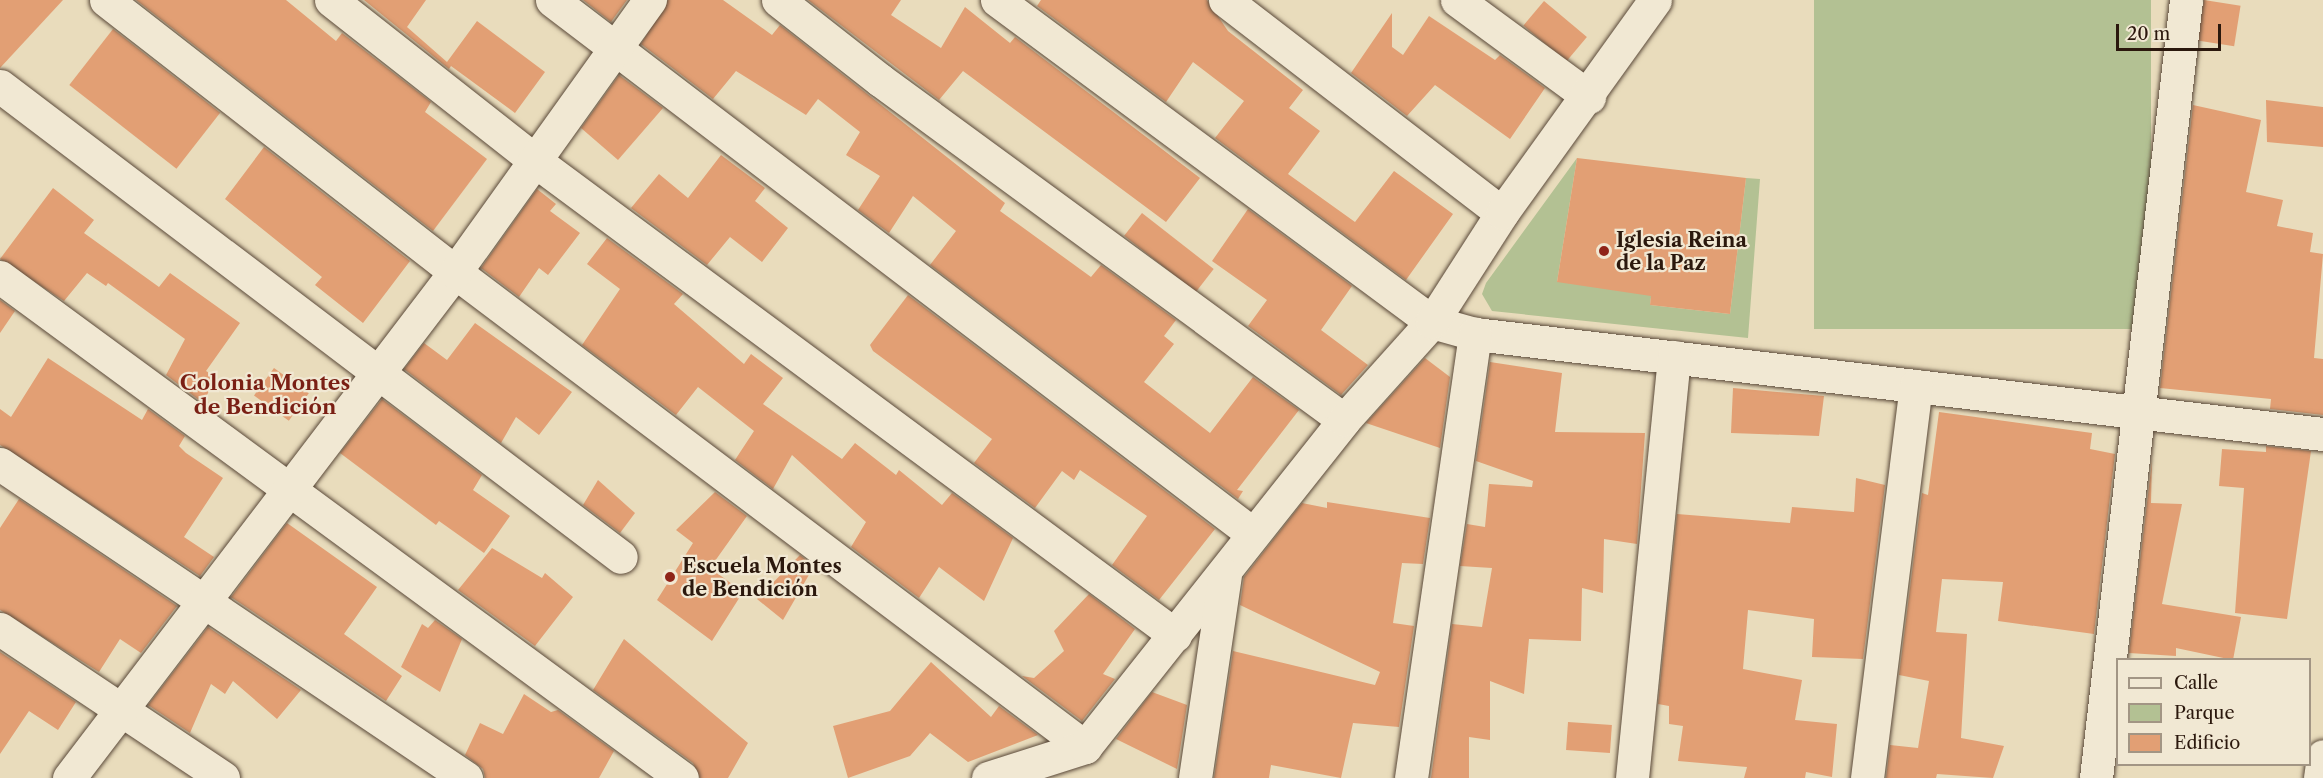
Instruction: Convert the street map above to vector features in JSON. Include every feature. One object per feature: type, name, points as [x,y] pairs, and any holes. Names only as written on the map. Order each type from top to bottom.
[{"type":"street","points":[[106,0],[455,272],[1085,747]]},
{"type":"street","points":[[331,0],[534,160],[1175,635]]},
{"type":"street","points":[[552,0],[1253,534]]},
{"type":"street","points":[[69,778],[121,714],[288,489],[455,272],[650,0]]},
{"type":"street","points":[[778,0],[880,80],[1344,420]]},
{"type":"street","points":[[997,0],[1432,321],[1475,334],[2138,410],[2323,434]]},
{"type":"street","points":[[1225,0],[1502,213]]},
{"type":"street","points":[[1457,0],[1589,97]]},
{"type":"street","points":[[988,778],[1085,747],[1226,573],[1253,534],[1344,420],[1432,321],[1502,213],[1589,97],[1655,0]]},
{"type":"street","points":[[2096,778],[2186,0]]},
{"type":"street","points":[[0,86],[621,558]]},
{"type":"street","points":[[0,277],[682,778]]},
{"type":"street","points":[[1411,778],[1475,334]]},
{"type":"street","points":[[1632,778],[1674,357]]},
{"type":"street","points":[[1867,778],[1916,386]]},
{"type":"street","points":[[0,464],[205,599],[466,778]]},
{"type":"street","points":[[1195,778],[1226,573]]},
{"type":"street","points":[[0,629],[121,714],[224,778]]},
{"type":"street","points":[[2320,778],[2323,756]]},
{"type":"green space","points":[[1814,0],[2151,0],[2151,329],[1814,329]]},
{"type":"green space","points":[[1577,158],[1557,282],[1661,221],[1650,305],[1730,314],[1746,178],[1760,179],[1748,338],[1492,311],[1482,294],[1486,283]]},
{"type":"building","points":[[0,0],[63,0],[0,68]]},
{"type":"building","points":[[136,0],[286,0],[336,41],[342,33],[431,102],[425,112],[487,159],[433,231]]},
{"type":"building","points":[[364,0],[426,0],[407,27],[447,62],[477,21],[545,72],[515,113],[451,66],[449,69]]},
{"type":"building","points":[[583,0],[627,0],[611,22]]},
{"type":"building","points":[[668,0],[723,0],[772,35],[780,25],[1005,203],[1000,211],[1091,277],[1101,265],[1176,320],[1164,336],[1174,344],[1144,382],[1210,433],[1253,377],[1299,410],[1237,490],[1243,491],[1238,499],[930,265],[956,231],[913,196],[889,233],[858,210],[880,176],[846,155],[860,132],[818,99],[806,115],[736,71],[713,99],[641,44]]},
{"type":"building","points":[[808,0],[901,0],[891,15],[941,48],[965,7],[1010,43],[1015,37],[1200,178],[1166,222],[963,71],[939,100]]},
{"type":"building","points":[[1041,0],[1207,0],[1228,31],[1303,90],[1289,108],[1320,131],[1288,174],[1355,222],[1394,171],[1453,214],[1406,280],[1215,138],[1244,101],[1193,62],[1166,102],[1037,6]]},
{"type":"building","points":[[2204,0],[2241,6],[2234,46],[2198,40]]},
{"type":"building","points":[[1544,1],[1587,37],[1566,62],[1523,26]]},
{"type":"building","points":[[1392,13],[1392,47],[1403,55],[1429,16],[1495,60],[1500,55],[1545,88],[1510,139],[1435,85],[1407,116],[1351,73]]},
{"type":"building","points":[[113,29],[220,113],[176,169],[69,85]]},
{"type":"building","points":[[619,75],[663,108],[618,160],[581,128]]},
{"type":"building","points":[[2266,100],[2323,107],[2323,147],[2267,142]]},
{"type":"building","points":[[2193,105],[2261,120],[2246,192],[2283,200],[2277,226],[2313,233],[2310,252],[2323,254],[2314,358],[2323,359],[2323,415],[2270,409],[2271,399],[2160,388]]},
{"type":"building","points":[[264,147],[410,261],[363,323],[315,285],[322,277],[225,199]]},
{"type":"building","points":[[721,155],[765,188],[755,201],[788,228],[762,262],[730,237],[707,265],[631,208],[659,174],[688,198]]},
{"type":"building","name":"Iglesia Reina de la Paz","points":[[1577,158],[1746,178],[1730,314],[1650,305],[1651,296],[1557,282]]},
{"type":"building","points":[[53,188],[94,220],[84,233],[159,287],[170,273],[240,323],[206,371],[216,377],[203,403],[166,375],[185,339],[108,283],[106,286],[87,273],[64,301],[0,259]]},
{"type":"building","points":[[537,189],[556,204],[550,211],[580,233],[548,275],[539,268],[519,297],[481,268]]},
{"type":"building","points":[[1248,209],[1352,286],[1321,330],[1368,365],[1341,395],[1248,326],[1267,300],[1212,261]]},
{"type":"building","points":[[1142,213],[1214,269],[1196,292],[1124,236]]},
{"type":"building","points":[[607,238],[683,294],[674,304],[744,364],[751,354],[783,378],[763,404],[842,459],[855,443],[896,475],[899,470],[942,505],[952,493],[1013,538],[984,601],[939,567],[919,598],[851,547],[866,522],[792,455],[773,489],[735,460],[754,431],[698,387],[676,415],[582,345],[620,289],[587,264]]},
{"type":"building","points":[[908,295],[1215,529],[1159,600],[1112,565],[1147,516],[1080,470],[1074,480],[1062,471],[1035,508],[974,463],[992,439],[873,351],[870,345]]},
{"type":"building","points":[[0,300],[15,311],[0,333]]},
{"type":"building","points":[[475,323],[572,392],[539,435],[516,417],[501,443],[404,369],[424,343],[447,360]]},
{"type":"building","points":[[48,358],[142,420],[148,409],[185,436],[179,446],[186,453],[223,478],[184,537],[214,557],[200,576],[0,445],[0,409],[11,417]]},
{"type":"building","points":[[1425,358],[1450,377],[1440,448],[1366,423]]},
{"type":"building","points":[[1490,362],[1562,373],[1555,432],[1645,433],[1637,544],[1604,539],[1603,593],[1582,588],[1581,641],[1529,639],[1524,694],[1490,681],[1490,740],[1469,737],[1469,778],[1431,778],[1452,624],[1482,627],[1492,568],[1460,566],[1467,524],[1485,527],[1489,484],[1532,487],[1533,481],[1476,461]]},
{"type":"building","points":[[274,368],[309,393],[289,421],[254,396]]},
{"type":"building","points":[[1733,388],[1824,396],[1819,436],[1731,433]]},
{"type":"building","points":[[382,399],[482,475],[473,490],[510,516],[484,553],[439,521],[436,525],[340,453]]},
{"type":"building","points":[[1939,412],[2092,433],[2090,449],[2115,454],[2094,634],[1998,621],[2003,582],[1942,579],[1936,632],[1967,634],[1961,738],[2004,746],[1993,778],[1937,774],[1936,778],[1886,778],[1890,745],[1918,748],[1929,681],[1899,675],[1922,493],[1928,495]]},
{"type":"building","points":[[2266,446],[2311,451],[2287,619],[2235,613],[2244,488],[2219,486],[2222,449],[2266,452]]},
{"type":"building","points":[[2152,461],[2151,503],[2182,504],[2162,604],[2241,617],[2233,658],[2176,648],[2176,656],[2129,653]]},
{"type":"building","points":[[1856,478],[1885,485],[1863,659],[1812,657],[1814,619],[1748,610],[1743,669],[1802,680],[1795,720],[1837,724],[1832,777],[1806,772],[1805,778],[1744,778],[1747,767],[1678,761],[1683,726],[1669,724],[1669,706],[1658,704],[1677,514],[1790,523],[1792,507],[1854,512]]},
{"type":"building","points":[[598,480],[635,513],[620,533],[583,505]]},
{"type":"building","points":[[715,492],[747,516],[710,568],[743,592],[712,641],[657,600],[693,543],[676,530]]},
{"type":"building","points":[[19,499],[177,606],[141,653],[120,639],[99,672],[0,610],[0,528]]},
{"type":"building","points":[[1327,502],[1430,518],[1423,564],[1402,563],[1393,623],[1414,626],[1399,727],[1353,723],[1341,778],[1271,765],[1269,778],[1214,778],[1233,651],[1375,685],[1380,672],[1240,605],[1244,577],[1302,503],[1327,508]]},
{"type":"building","points":[[287,523],[377,587],[344,634],[402,676],[386,701],[231,597]]},
{"type":"building","points":[[492,548],[542,578],[545,573],[573,597],[535,646],[458,590]]},
{"type":"building","points":[[800,555],[814,566],[783,620],[757,599]]},
{"type":"building","points":[[1089,594],[1135,629],[1103,674],[1115,679],[1082,721],[1022,676],[1034,678],[1064,651],[1054,631]]},
{"type":"building","points":[[435,620],[462,639],[440,692],[401,667],[422,624],[428,628]]},
{"type":"building","points":[[208,627],[301,690],[277,719],[233,681],[225,694],[211,684],[190,733],[148,705]]},
{"type":"building","points":[[624,639],[748,743],[728,778],[700,778],[693,763],[593,690]]},
{"type":"building","points":[[0,652],[76,702],[58,730],[29,711],[0,754]]},
{"type":"building","points":[[931,662],[991,717],[999,706],[1038,735],[968,762],[930,733],[910,756],[848,778],[833,726],[890,711]]},
{"type":"building","points":[[1152,692],[1187,705],[1177,769],[1116,739]]},
{"type":"building","points":[[524,694],[551,712],[558,710],[614,751],[599,778],[485,778],[483,769],[465,755],[480,723],[503,734]]},
{"type":"building","points":[[1568,722],[1612,725],[1610,753],[1566,750]]},
{"type":"place","name":"Iglesia Reina de la Paz","points":[[1604,251]]},
{"type":"place","name":"Escuela Montes de Bendición","points":[[670,577]]},
{"type":"district","name":"Colonia Montes de Bendición","points":[[265,395]]}]
